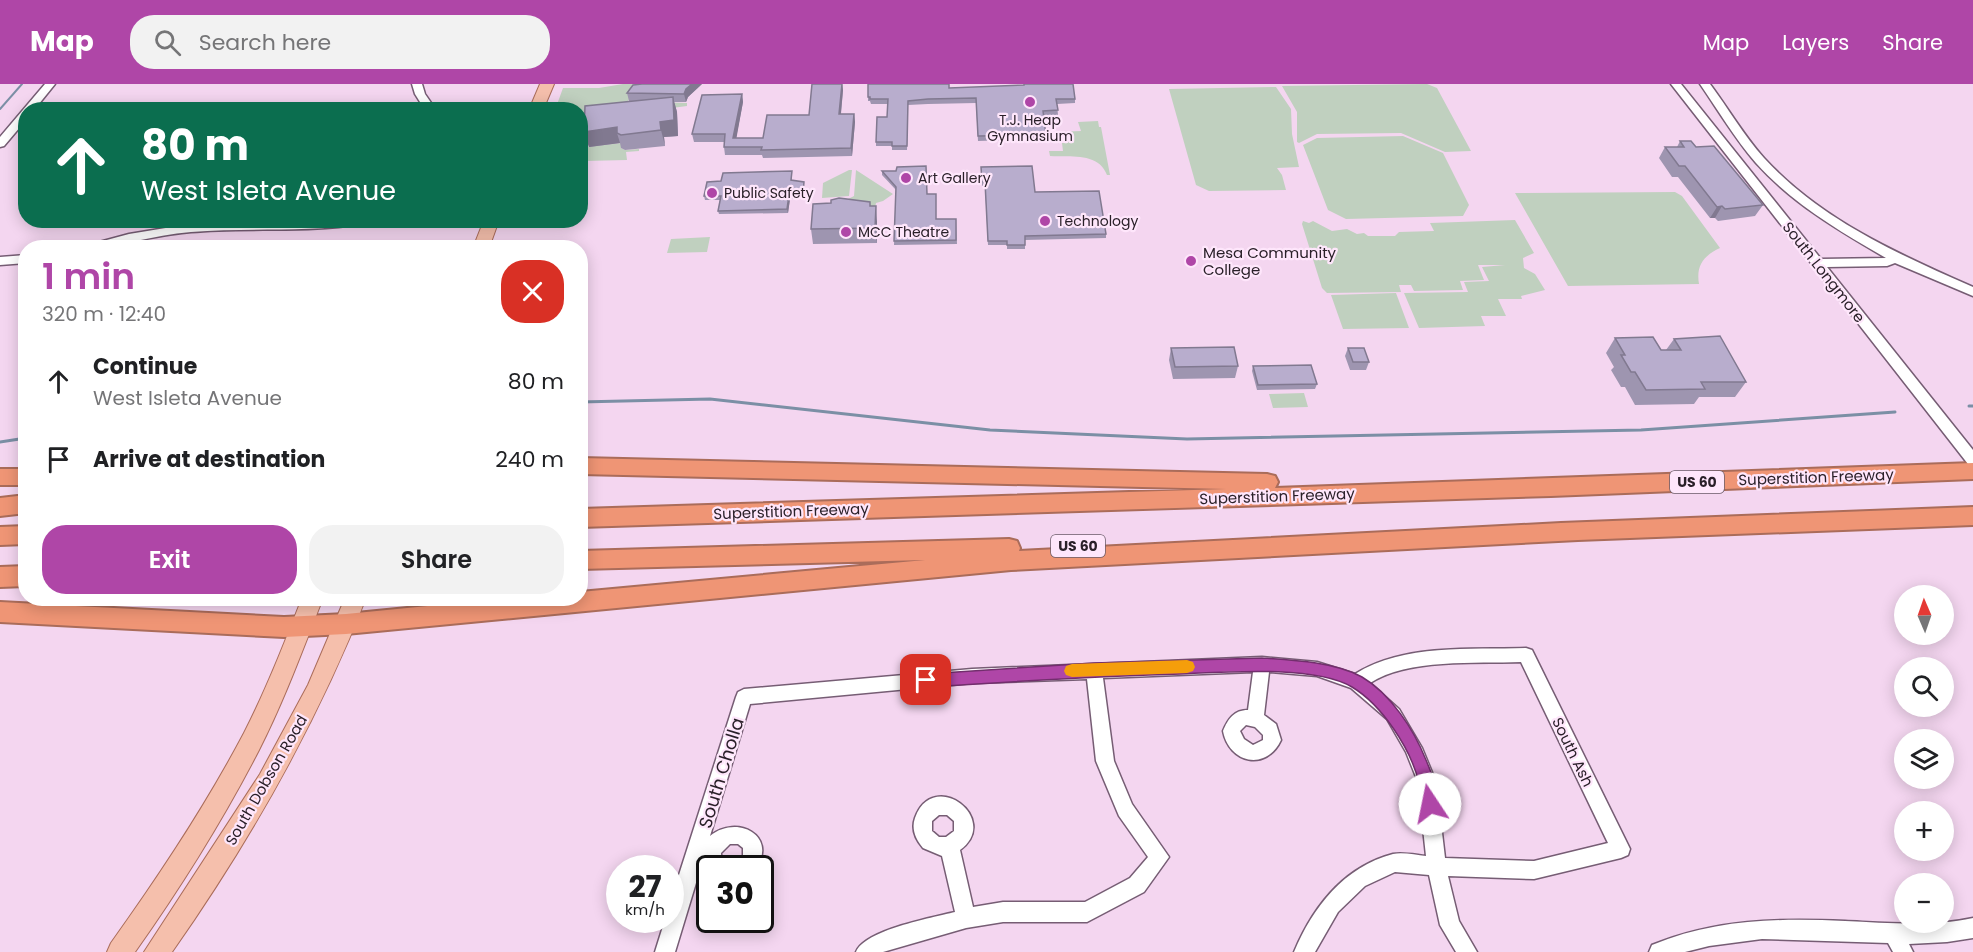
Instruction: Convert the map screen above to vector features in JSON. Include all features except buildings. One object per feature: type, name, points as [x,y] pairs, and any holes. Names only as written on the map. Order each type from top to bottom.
[{"type":"highway","points":[[1843,475],[1973,465]]},
{"type":"highway","points":[[588,466],[1551,488]]},
{"type":"highway","name":"Superstition Freeway","points":[[588,518],[1551,488],[1973,471]]},
{"type":"highway","points":[[0,477],[18,477]]},
{"type":"highway","points":[[0,507],[18,505]]},
{"type":"highway","points":[[588,508],[754,512]]},
{"type":"highway","name":"US 60","points":[[588,560],[1576,532],[1973,516]]},
{"type":"highway","points":[[1860,520],[1925,532],[1973,531]]},
{"type":"highway","points":[[588,601],[1011,561],[1576,532]]},
{"type":"highway","points":[[0,536],[18,536]]},
{"type":"highway","points":[[0,577],[18,576]]},
{"type":"highway","points":[[0,612],[302,626],[536,606]]},
{"type":"main road","points":[[539,102],[547,84]]},
{"type":"main road","name":"South Dobson Road","points":[[120,952],[161,893],[232,776],[267,708],[311,606]]},
{"type":"main road","name":"South Dobson Road","points":[[157,952],[250,811],[290,741],[353,606]]},
{"type":"street","points":[[35,102],[50,84]]},
{"type":"street","points":[[417,84],[425,102]]},
{"type":"street","name":"South Longmore","points":[[1676,84],[1973,460]]},
{"type":"street","points":[[1705,84],[1769,171],[1798,196],[1840,227],[1889,255],[1973,292]]},
{"type":"street","points":[[0,144],[18,122]]},
{"type":"street","points":[[118,240],[187,228]]},
{"type":"street","points":[[1812,258],[1887,262],[1889,255]]},
{"type":"street","points":[[0,261],[18,259]]},
{"type":"street","name":"South Ash","points":[[1357,682],[1379,669],[1408,660],[1526,655],[1621,849],[1534,870],[1485,870],[1436,865]]},
{"type":"street","points":[[1255,718],[1262,664]]},
{"type":"street","points":[[866,952],[877,944],[966,918],[1002,912],[1087,912],[1137,885],[1160,857],[1125,810],[1105,761],[1094,670],[1262,664],[1317,669],[1357,682],[1393,714],[1413,748],[1427,782],[1436,865],[1450,925],[1467,952]]},
{"type":"street","name":"South Cholla","points":[[707,855],[744,697],[972,676],[1094,670]]},
{"type":"street","points":[[708,855],[722,837],[737,834],[748,840],[752,855]]},
{"type":"street","points":[[949,845],[966,918]]},
{"type":"street","points":[[1304,952],[1331,905],[1358,879],[1395,863],[1436,865]]},
{"type":"street","name":"South Cholla","points":[[665,952],[696,882]]},
{"type":"street","points":[[1667,950],[1732,932],[1755,929],[1894,934],[1942,933],[1973,928]]},
{"type":"street","points":[[1894,934],[1904,952]]},
{"type":"green space","points":[[623,84],[646,84],[636,89],[626,104],[629,101],[687,103],[687,106],[588,119],[588,102],[558,102],[563,88],[599,88]]},
{"type":"green space","points":[[1427,84],[1437,88],[1471,151],[1445,152],[1401,133],[1317,134],[1299,143],[1297,142],[1297,112],[1282,86]]},
{"type":"green space","points":[[1276,87],[1291,109],[1292,134],[1299,167],[1277,168],[1282,175],[1286,190],[1209,191],[1196,185],[1169,89]]},
{"type":"green space","points":[[1098,121],[1110,175],[1107,175],[1097,162],[1090,159],[1050,156],[1049,151],[1063,151],[1062,143],[1066,143],[1066,140],[1059,140],[1057,132],[1081,131],[1078,122]]},
{"type":"green space","points":[[1403,136],[1443,153],[1469,205],[1463,216],[1346,219],[1328,210],[1303,145],[1317,138]]},
{"type":"green space","points":[[621,143],[621,148],[625,150],[639,149],[639,151],[626,152],[627,160],[588,161],[588,147]]},
{"type":"green space","points":[[852,170],[849,196],[822,198],[823,183]]},
{"type":"green space","points":[[856,170],[893,194],[876,203],[875,208],[848,199],[854,196]]},
{"type":"green space","points":[[1675,192],[1682,196],[1720,248],[1709,254],[1702,262],[1698,278],[1699,284],[1568,286],[1515,193]]},
{"type":"green space","points":[[1515,220],[1534,253],[1523,258],[1524,268],[1535,274],[1545,290],[1521,296],[1522,299],[1498,299],[1506,316],[1481,316],[1485,326],[1419,328],[1404,293],[1468,292],[1464,282],[1489,281],[1482,267],[1505,265],[1478,265],[1484,280],[1460,281],[1463,290],[1414,291],[1411,285],[1399,285],[1401,292],[1327,293],[1322,288],[1302,224],[1303,221],[1309,223],[1313,221],[1332,231],[1347,229],[1368,236],[1395,236],[1399,232],[1434,231],[1430,223]]},
{"type":"green space","points":[[710,237],[707,252],[667,253],[671,239]]},
{"type":"green space","points":[[1396,293],[1409,328],[1343,329],[1331,295]]},
{"type":"green space","points":[[1304,393],[1308,407],[1273,408],[1269,394]]},
{"type":"waterway","points":[[0,109],[22,84]]},
{"type":"waterway","points":[[588,402],[710,399],[990,430],[1187,439],[1641,430],[1895,412]]},
{"type":"waterway","points":[[0,442],[18,439]]},
{"type":"slow traffic","points":[[1072,671],[1187,667]]},
{"type":"place","name":"T.J. Heap Gymnasium","points":[[1030,102]]},
{"type":"place","name":"Art Gallery","points":[[906,178]]},
{"type":"place","name":"Public Safety","points":[[712,193]]},
{"type":"place","name":"Technology","points":[[1045,221]]},
{"type":"place","name":"MCC Theatre","points":[[846,232]]},
{"type":"place","name":"Mesa Community College","points":[[1191,261]]},
{"type":"route","points":[[926,680],[1094,670],[1262,664],[1317,669],[1357,682],[1393,714],[1413,748],[1427,782],[1430,804]]}]
